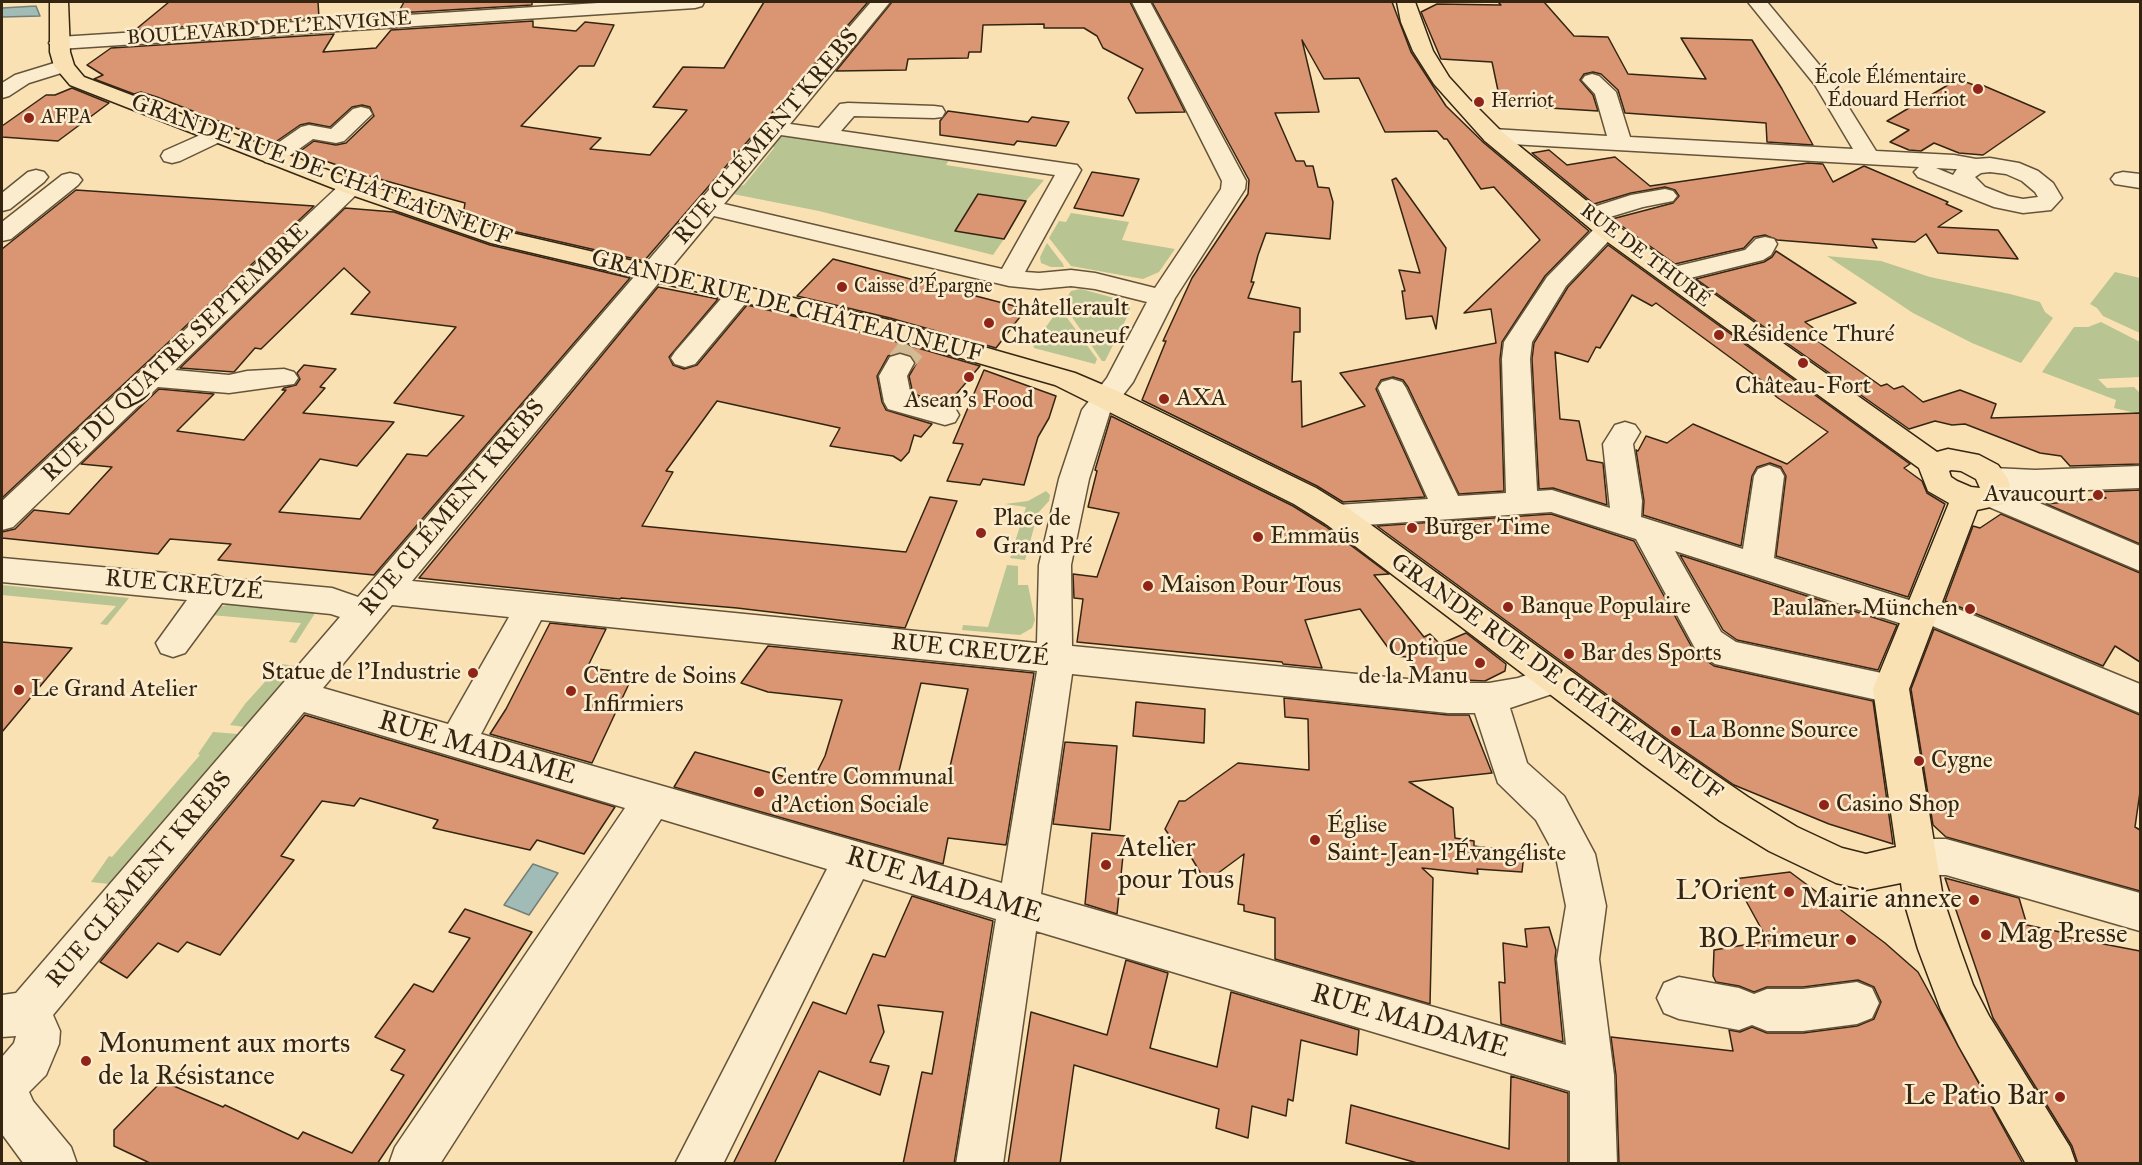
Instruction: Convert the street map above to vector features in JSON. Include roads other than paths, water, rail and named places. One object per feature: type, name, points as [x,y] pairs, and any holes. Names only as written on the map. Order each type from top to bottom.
[{"type":"main road","points":[[58,2],[61,56]]},
{"type":"main road","name":"RUE DE THURÉ","points":[[1406,2],[1411,22],[1423,51],[1442,80],[1479,123],[1494,136],[1598,223],[1935,465],[1933,470],[1939,483],[1956,494],[1984,491]]},
{"type":"main road","name":"GRANDE RUE DE CHÂTEAUNEUF","points":[[61,56],[77,81],[93,88],[351,187],[500,238],[741,292],[911,349],[1065,380],[1105,397],[1305,496],[1337,516],[1724,802],[1794,844],[1836,865],[1866,872],[1892,867],[1916,857]]},
{"type":"main road","points":[[1984,491],[1920,612],[1891,689],[1923,898],[1956,995],[1974,1031],[2053,1164]]},
{"type":"street","name":"BOULEVARD DE L'ENVIGNE","points":[[4,85],[30,76],[61,56],[695,2]]},
{"type":"street","name":"RUE CLÉMENT KREBS","points":[[13,1016],[296,695],[881,2]]},
{"type":"street","points":[[979,1164],[1056,659],[1053,595],[1061,532],[1086,436],[1096,410],[1119,382],[1162,298],[1233,189],[1234,181],[1142,2]]},
{"type":"street","points":[[1494,136],[1620,144],[1869,158],[1954,162],[2011,168],[2030,176],[2046,188],[2050,198],[2043,205],[2023,206],[2002,202],[1918,169],[1869,158],[1824,83],[1757,2]]},
{"type":"street","points":[[1592,80],[1605,92],[1620,144]]},
{"type":"street","points":[[825,135],[848,109],[934,112]]},
{"type":"street","points":[[273,157],[309,132],[336,136],[361,114]]},
{"type":"street","points":[[775,128],[1069,170],[1009,278]]},
{"type":"street","points":[[172,156],[216,135]]},
{"type":"street","points":[[1976,166],[1968,171],[1964,178],[1977,192]]},
{"type":"street","points":[[2,204],[36,177]]},
{"type":"street","points":[[2,234],[70,180]]},
{"type":"street","name":"RUE DU QUATRE SEPTEMBRE","points":[[2,519],[351,187]]},
{"type":"street","points":[[1522,502],[1516,359],[1518,342],[1556,282],[1598,223],[1639,201],[1665,196]]},
{"type":"street","points":[[707,207],[1009,278],[1039,281],[1071,278],[1095,281],[1162,298]]},
{"type":"street","points":[[1670,275],[1754,255],[1762,250],[1765,243]]},
{"type":"street","points":[[685,358],[741,292]]},
{"type":"street","points":[[911,349],[893,376],[898,402],[945,415]]},
{"type":"street","points":[[150,377],[229,384],[247,380],[284,378]]},
{"type":"street","points":[[1392,388],[1448,507]]},
{"type":"street","points":[[1625,432],[1618,444],[1626,501],[1635,526],[1709,642],[1727,654],[1891,689]]},
{"type":"street","points":[[1757,566],[1769,476]]},
{"type":"street","points":[[1984,491],[2035,482],[2140,477]]},
{"type":"street","points":[[1984,491],[2140,559]]},
{"type":"street","points":[[1337,516],[1552,501],[1757,566],[1920,612],[2140,699]]},
{"type":"street","name":"RUE CREUZÉ","points":[[2,570],[215,588],[332,601],[532,606],[1448,698],[1489,699],[1520,692],[1555,679]]},
{"type":"street","points":[[174,643],[215,588]]},
{"type":"street","points":[[457,743],[532,606]]},
{"type":"street","name":"RUE MADAME","points":[[296,695],[1592,1075]]},
{"type":"street","points":[[1489,699],[1511,772],[1550,808],[1575,854],[1586,906],[1578,959],[1592,1075],[1594,1164]]},
{"type":"street","points":[[412,1164],[652,800]]},
{"type":"street","points":[[1916,857],[1946,857],[2140,912]]},
{"type":"street","points":[[698,1164],[853,858]]},
{"type":"street","points":[[1679,998],[1753,1010],[1803,1010],[1857,1003]]},
{"type":"street","points":[[13,1016],[34,1022],[38,1032],[37,1044],[30,1059],[2,1085],[17,1117],[54,1164]]},
{"type":"water","points":[[36,6],[40,16],[2,17],[2,8]]},
{"type":"water","points":[[533,864],[558,873],[529,915],[504,905]]},
{"type":"tunnel","points":[[900,363],[912,348]]},
{"type":"place","name":"École Élémentaire Édouard Herriot","points":[[1978,89]]},
{"type":"place","name":"Herriot","points":[[1479,102]]},
{"type":"place","name":"AFPA","points":[[29,118]]},
{"type":"place","name":"Caisse d'Épargne","points":[[842,287]]},
{"type":"place","name":"Châtellerault Chateauneuf","points":[[989,323]]},
{"type":"place","name":"Résidence Thuré","points":[[1719,335]]},
{"type":"place","name":"Château-Fort","points":[[1803,363]]},
{"type":"place","name":"Asean's Food","points":[[969,377]]},
{"type":"place","name":"AXA","points":[[1164,399]]},
{"type":"place","name":"Avaucourt","points":[[2098,495]]},
{"type":"place","name":"Burger Time","points":[[1412,528]]},
{"type":"place","name":"Place de Grand Pré","points":[[981,533]]},
{"type":"place","name":"Emmaüs","points":[[1258,537]]},
{"type":"place","name":"Maison Pour Tous","points":[[1148,586]]},
{"type":"place","name":"Banque Populaire","points":[[1508,607]]},
{"type":"place","name":"Paulaner München","points":[[1970,609]]},
{"type":"place","name":"Bar des Sports","points":[[1569,654]]},
{"type":"place","name":"Optique de la Manu","points":[[1480,663]]},
{"type":"place","name":"Statue de l'Industrie","points":[[473,673]]},
{"type":"place","name":"Le Grand Atelier","points":[[19,690]]},
{"type":"place","name":"Centre de Soins Infirmiers","points":[[571,691]]},
{"type":"place","name":"La Bonne Source","points":[[1676,731]]},
{"type":"place","name":"Cygne","points":[[1919,761]]},
{"type":"place","name":"Centre Communal d'Action Sociale","points":[[759,792]]},
{"type":"place","name":"Casino Shop","points":[[1824,805]]},
{"type":"place","name":"Église Saint-Jean-l'Évangéliste","points":[[1315,840]]},
{"type":"place","name":"Atelier pour Tous","points":[[1106,865]]},
{"type":"place","name":"L'Orient","points":[[1789,892]]},
{"type":"place","name":"Mairie annexe","points":[[1974,900]]},
{"type":"place","name":"Mag Presse","points":[[1986,935]]},
{"type":"place","name":"BO Primeur","points":[[1851,940]]},
{"type":"place","name":"Monument aux morts de la Résistance","points":[[86,1061]]},
{"type":"place","name":"Le Patio Bar","points":[[2060,1097]]}]
